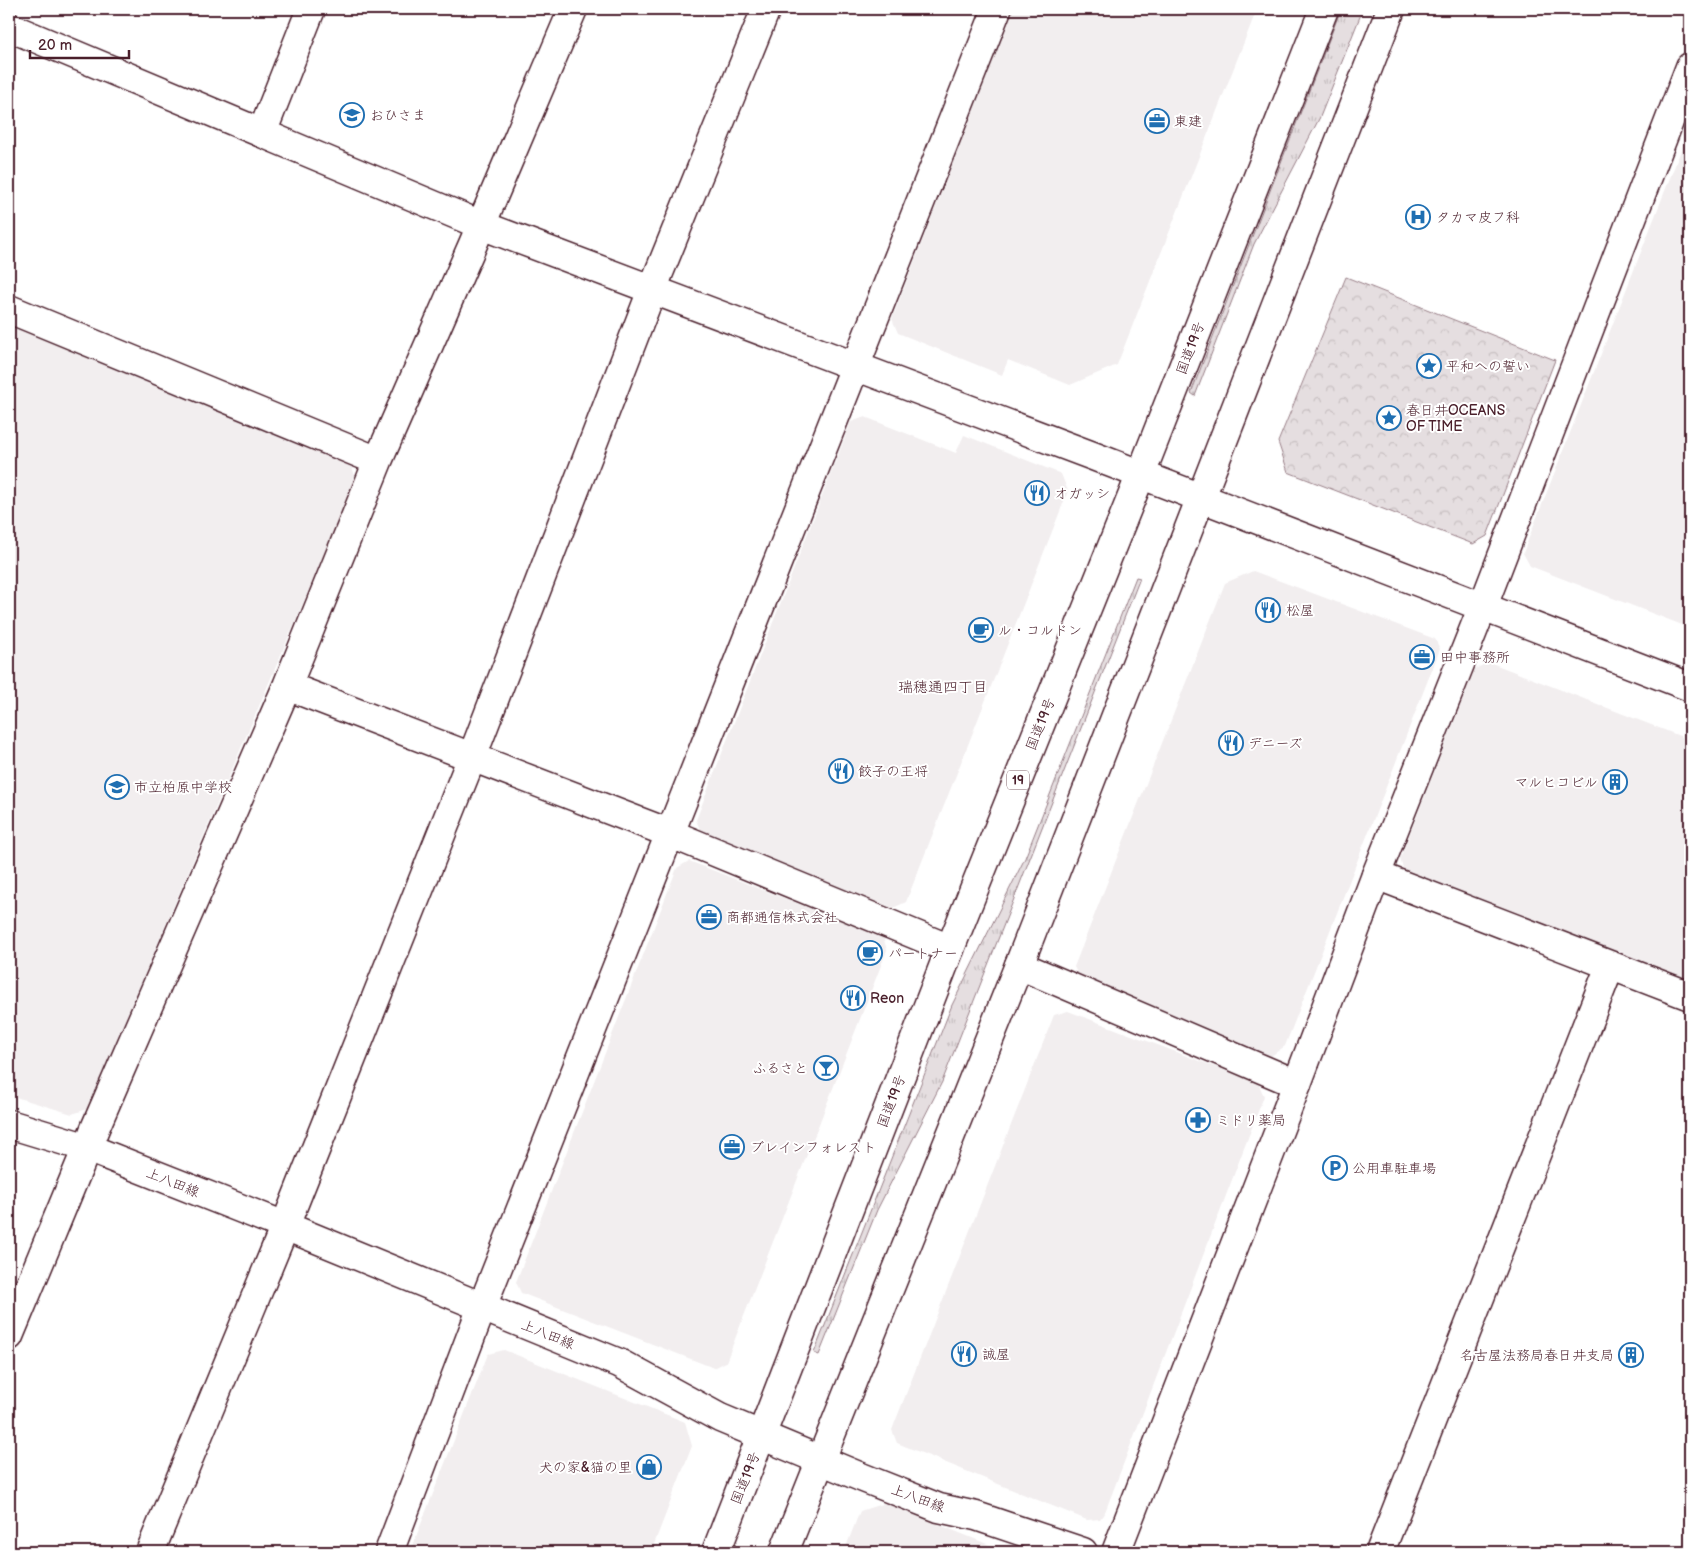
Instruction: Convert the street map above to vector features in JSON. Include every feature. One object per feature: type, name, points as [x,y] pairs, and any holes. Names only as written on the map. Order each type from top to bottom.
[{"type":"main road","points":[[262,133],[311,9]]},
{"type":"main road","points":[[9,1336],[287,686],[378,461],[481,225],[572,9]]},
{"type":"main road","points":[[150,1552],[285,1226],[472,757],[652,290],[766,9]]},
{"type":"main road","points":[[389,1552],[482,1307],[997,9]]},
{"type":"main road","name":"国道19号","points":[[716,1552],[950,949],[1141,474],[1324,9]]},
{"type":"main road","points":[[784,1552],[1019,965],[1391,9]]},
{"type":"main road","points":[[10,32],[262,133],[481,225],[1141,474],[1690,688]]},
{"type":"main road","points":[[1116,1552],[1376,875],[1483,606],[1690,67]]},
{"type":"main road","points":[[9,309],[378,461]]},
{"type":"main road","points":[[287,686],[669,833],[950,949]]},
{"type":"main road","points":[[1376,875],[1690,996]]},
{"type":"main road","points":[[1019,965],[1297,1084]]},
{"type":"main road","points":[[1380,1552],[1610,966]]},
{"type":"main road","name":"上八田線","points":[[9,1124],[88,1148],[285,1226],[619,1363],[720,1418],[939,1508],[976,1516],[1083,1552]]},
{"type":"shaded area","points":[[1013,9],[1257,9],[1117,365],[1070,385],[1008,360],[1002,375],[898,333],[892,319]]},
{"type":"shaded area","points":[[1690,127],[1690,628],[1530,566],[1523,553]]},
{"type":"shaded area","name":"市立柏原中学校","points":[[9,323],[351,464],[356,479],[87,1109],[72,1114],[9,1095]]},
{"type":"shaded area","points":[[865,417],[956,453],[964,435],[1061,474],[1068,491],[906,902],[893,908],[702,834],[696,820],[851,422]]},
{"type":"shaded area","points":[[1253,571],[1435,639],[1440,649],[1285,1046],[1271,1056],[1082,982],[1074,967],[1225,583]]},
{"type":"shaded area","points":[[1489,662],[1690,740],[1690,983],[1405,874],[1400,859],[1475,669]]},
{"type":"shaded area","points":[[689,861],[883,937],[887,950],[726,1362],[714,1368],[521,1293],[516,1282],[677,868]]},
{"type":"shaded area","points":[[1068,1011],[1258,1083],[1264,1096],[1105,1512],[1100,1519],[1087,1520],[897,1443],[892,1430],[1054,1015]]},
{"type":"shaded area","points":[[504,1350],[685,1422],[692,1446],[651,1552],[410,1552],[488,1354]]},
{"type":"shaded area","points":[[885,1503],[1007,1552],[844,1552],[860,1511]]},
{"type":"green space","points":[[1341,9],[1363,9],[1320,117],[1254,244],[1195,396],[1191,393]]},
{"type":"green space","points":[[1346,277],[1555,360],[1487,536],[1473,544],[1288,472],[1278,442]]},
{"type":"green space","points":[[1136,577],[1140,578],[942,1082],[877,1210],[819,1355],[814,1353],[952,1005],[1025,858]]},
{"type":"place","name":"おひさま","points":[[352,115]]},
{"type":"place","name":"東建","points":[[1157,121]]},
{"type":"place","name":"タカマ皮フ科","points":[[1418,217]]},
{"type":"place","name":"平和への誓い","points":[[1429,366]]},
{"type":"place","name":"春日井OCEANS OF TIME","points":[[1389,418]]},
{"type":"place","name":"オガッシ","points":[[1037,493]]},
{"type":"place","name":"松屋","points":[[1268,610]]},
{"type":"place","name":"ル・コルドン","points":[[981,630]]},
{"type":"place","name":"田中事務所","points":[[1422,657]]},
{"type":"place","name":"デニーズ","points":[[1231,743]]},
{"type":"place","name":"餃子の王将","points":[[841,771]]},
{"type":"place","name":"マルヒコビル","points":[[1615,782]]},
{"type":"place","name":"市立柏原中学校","points":[[117,787]]},
{"type":"place","name":"商都通信株式会社","points":[[709,917]]},
{"type":"place","name":"パートナー","points":[[870,953]]},
{"type":"place","name":"Reon","points":[[853,998]]},
{"type":"place","name":"ふるさと","points":[[826,1068]]},
{"type":"place","name":"ミドリ薬局","points":[[1198,1120]]},
{"type":"place","name":"ブレインフォレスト","points":[[732,1147]]},
{"type":"place","name":"公用車駐車場","points":[[1335,1168]]},
{"type":"place","name":"誠屋","points":[[964,1354]]},
{"type":"place","name":"名古屋法務局春日井支局","points":[[1631,1355]]},
{"type":"place","name":"犬の家&猫の里","points":[[649,1467]]},
{"type":"district","name":"瑞穂通四丁目","points":[[943,687]]}]
